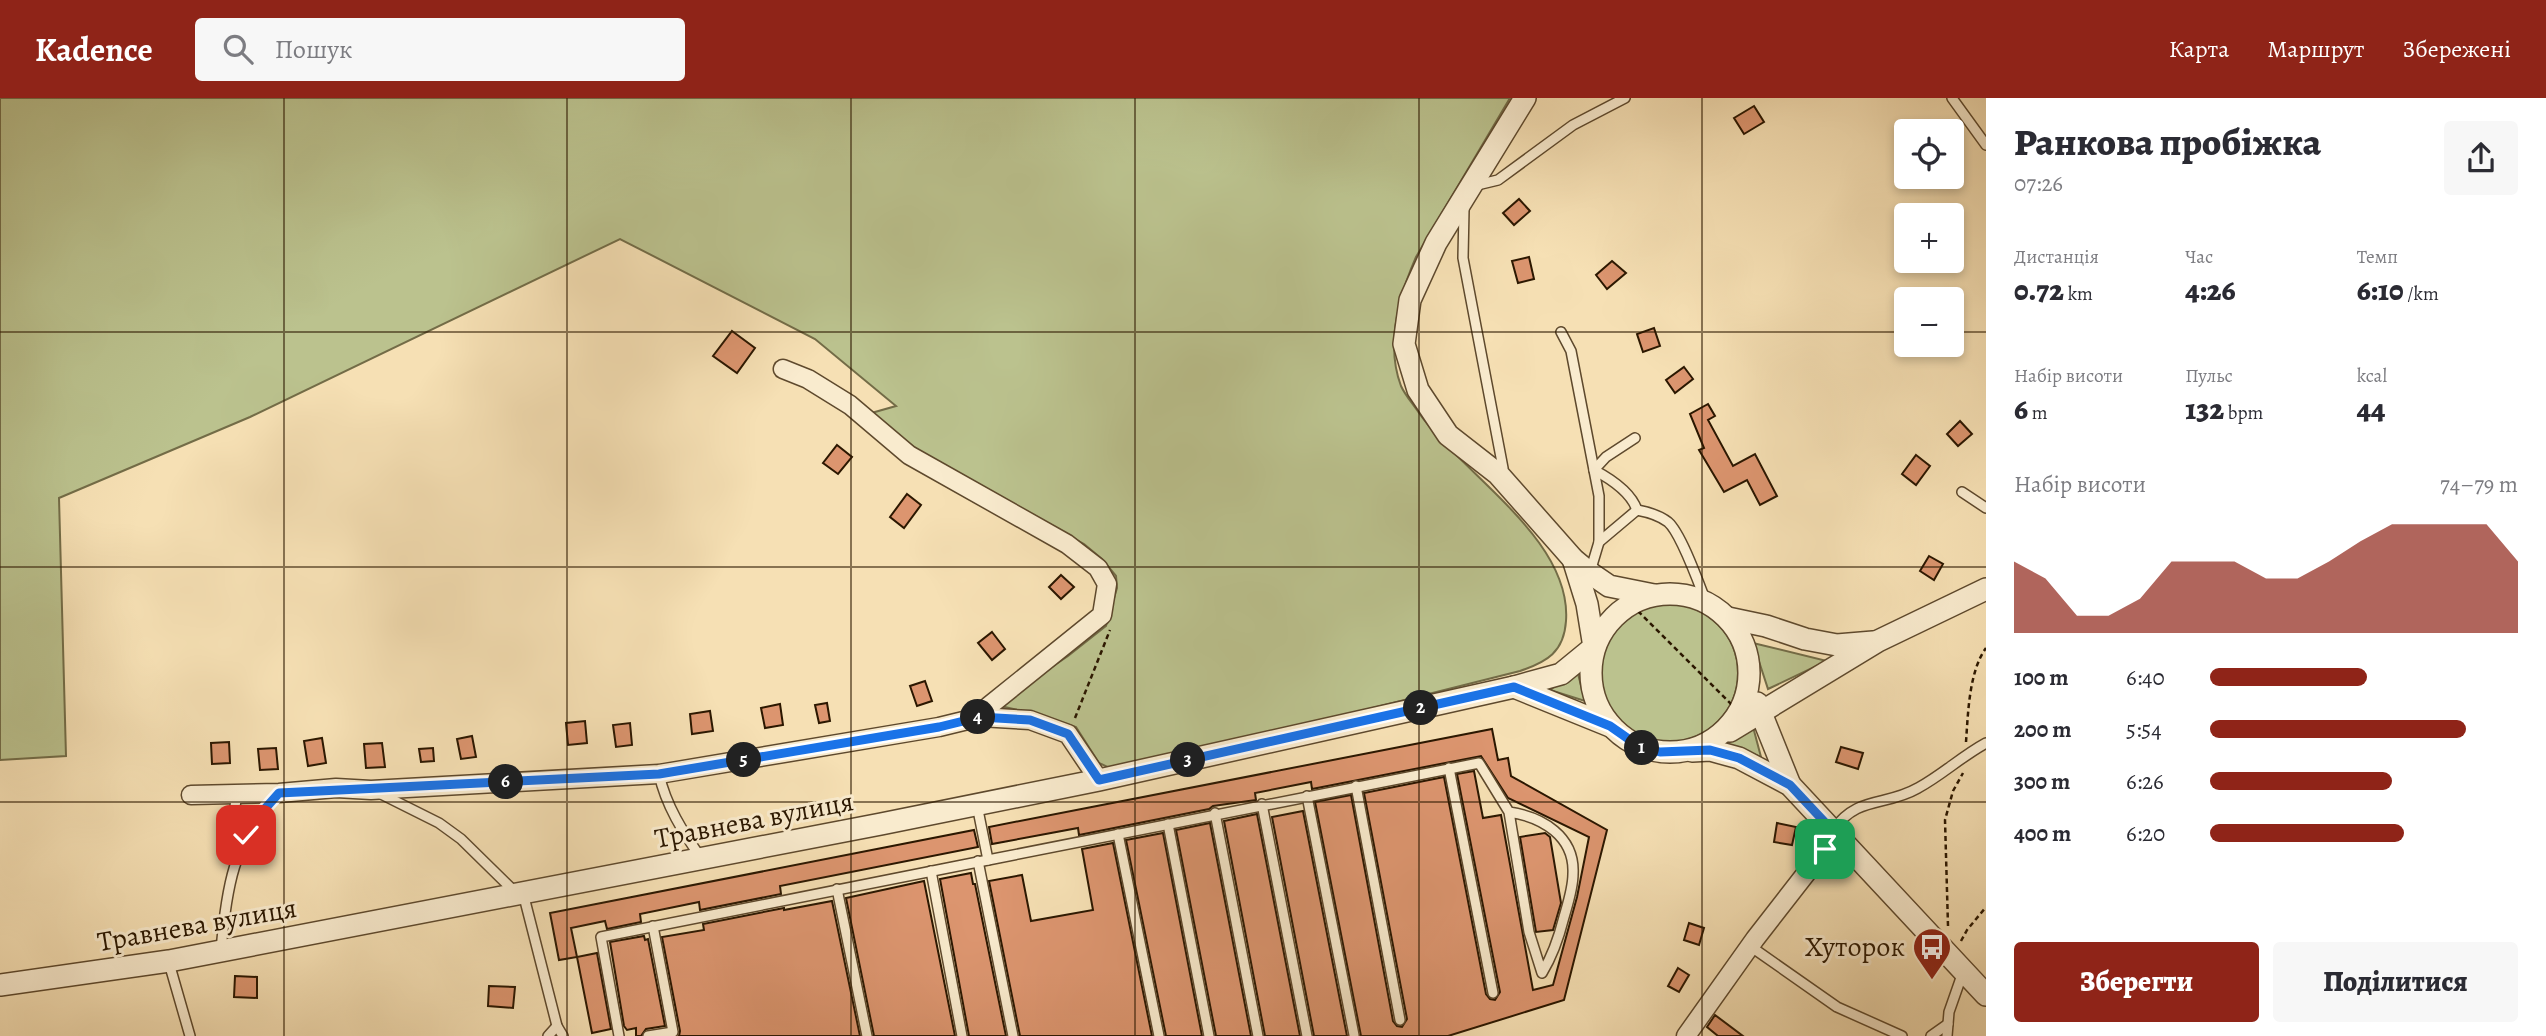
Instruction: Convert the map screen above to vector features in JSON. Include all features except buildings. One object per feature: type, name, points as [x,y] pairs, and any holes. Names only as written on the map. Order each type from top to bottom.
[{"type":"street","points":[[1525,98],[1436,243],[1410,300],[1404,345],[1418,390],[1448,435],[1498,474],[1573,559],[1590,573],[1609,586],[1654,595],[1679,594],[1706,602],[1728,618],[1743,641],[1750,679],[1750,713],[1790,785],[1986,995]]},
{"type":"street","points":[[783,369],[828,391],[850,405],[909,455],[1067,544],[1098,568],[1107,584],[1102,615],[989,706],[980,717]]},
{"type":"street","points":[[1573,559],[1587,604],[1594,647]]},
{"type":"street","points":[[1688,751],[1716,738],[1750,713],[1878,641],[1986,589]]},
{"type":"street","points":[[1610,726],[1592,694],[1590,664],[1594,647],[1615,615],[1628,605],[1654,595]]},
{"type":"street","points":[[1728,618],[1837,645],[1878,641]]},
{"type":"street","name":"Травнева вулиця","points":[[0,985],[169,961],[1099,780],[1514,687],[1561,674],[1594,647]]},
{"type":"street","points":[[1514,687],[1610,726],[1640,747],[1660,752],[1710,750],[1739,758],[1790,785]]},
{"type":"street","points":[[191,795],[279,793],[336,788],[371,790],[659,774],[939,727],[980,717],[1030,720],[1068,734],[1099,780]]},
{"type":"street","points":[[1686,1036],[1750,946],[1825,849],[1833,831]]},
{"type":"lane","points":[[1498,474],[1503,468],[1464,258],[1467,194],[1497,180],[1573,125],[1625,98]]},
{"type":"lane","points":[[1952,98],[1986,145]]},
{"type":"lane","points":[[1561,332],[1571,351],[1599,496],[1600,542],[1590,573]]},
{"type":"lane","points":[[1594,470],[1606,457],[1636,438]]},
{"type":"lane","points":[[1594,470],[1633,499],[1637,510]]},
{"type":"lane","points":[[1962,492],[1986,508]]},
{"type":"lane","points":[[1600,542],[1637,510]]},
{"type":"lane","points":[[1637,510],[1671,524],[1706,602]]},
{"type":"lane","points":[[1833,831],[1841,819],[1863,804],[1903,795],[1986,743]]},
{"type":"lane","points":[[620,1036],[601,937],[1479,762],[1509,812],[1529,932],[1542,973],[1554,954],[1574,872],[1564,838],[1551,826],[1524,814],[1509,812]]},
{"type":"lane","points":[[1449,768],[1493,993]]},
{"type":"lane","points":[[659,774],[663,794],[680,827],[701,858]]},
{"type":"lane","points":[[1356,786],[1401,1020]]},
{"type":"lane","points":[[371,790],[401,802],[439,823],[461,839],[520,893],[557,1026],[563,1036]]},
{"type":"lane","points":[[221,951],[228,888],[239,852],[254,821],[279,793]]},
{"type":"lane","points":[[237,794],[233,825],[239,852]]},
{"type":"lane","points":[[1307,796],[1354,1035]]},
{"type":"lane","points":[[977,804],[983,861],[1013,1036]]},
{"type":"lane","points":[[1262,804],[1307,1036]]},
{"type":"lane","points":[[1215,813],[1258,1036]]},
{"type":"lane","points":[[1168,824],[1209,1036]]},
{"type":"lane","points":[[1118,834],[1159,1036]]},
{"type":"lane","points":[[931,871],[962,1036]]},
{"type":"lane","points":[[837,889],[867,1036]]},
{"type":"lane","points":[[648,1036],[673,1032],[653,926]]},
{"type":"lane","points":[[1750,946],[1837,1007],[1902,1036]]},
{"type":"lane","points":[[169,961],[190,1036]]},
{"type":"lane","points":[[1947,1036],[1958,966]]},
{"type":"lane","points":[[1931,1036],[1948,1024]]},
{"type":"lane","points":[[548,1036],[557,1026]]},
{"type":"path","points":[[1628,605],[1750,713]]},
{"type":"path","points":[[1068,734],[1112,625]]},
{"type":"path","points":[[1937,944],[1949,923],[1945,820],[1953,791],[1965,769],[1974,672],[1986,648]]},
{"type":"path","points":[[1958,966],[1967,930],[1986,907]]},
{"type":"green space","points":[[0,98],[1510,98],[1416,257],[1396,320],[1394,354],[1401,386],[1419,413],[1438,436],[1511,509],[1552,562],[1563,591],[1566,621],[1562,641],[1546,659],[1520,671],[1118,772],[1099,763],[1076,727],[996,705],[1068,656],[1106,626],[1117,588],[1116,576],[1102,559],[1084,544],[932,460],[868,414],[896,406],[815,339],[620,239],[250,417],[59,498],[66,756],[0,760]]},
{"type":"green space","points":[[1669,604],[1696,609],[1718,624],[1733,646],[1738,673],[1733,700],[1718,722],[1696,737],[1669,742],[1642,737],[1620,722],[1605,700],[1600,673],[1605,646],[1620,624],[1642,609]]},
{"type":"green space","points":[[1753,643],[1827,661],[1768,689]]},
{"type":"green space","points":[[1577,670],[1585,701],[1550,690]]},
{"type":"green space","points":[[1752,723],[1761,757],[1721,742]]},
{"type":"place","name":"Хуторок","points":[[1932,981]]},
{"type":"route","points":[[246,835],[254,821],[279,793],[336,788],[371,790],[659,774],[821,748],[980,717],[1030,720],[1068,734],[1099,780],[1514,687],[1610,726],[1640,747],[1660,752],[1710,750],[1739,758],[1763,769],[1790,785],[1833,831],[1825,849]]}]
